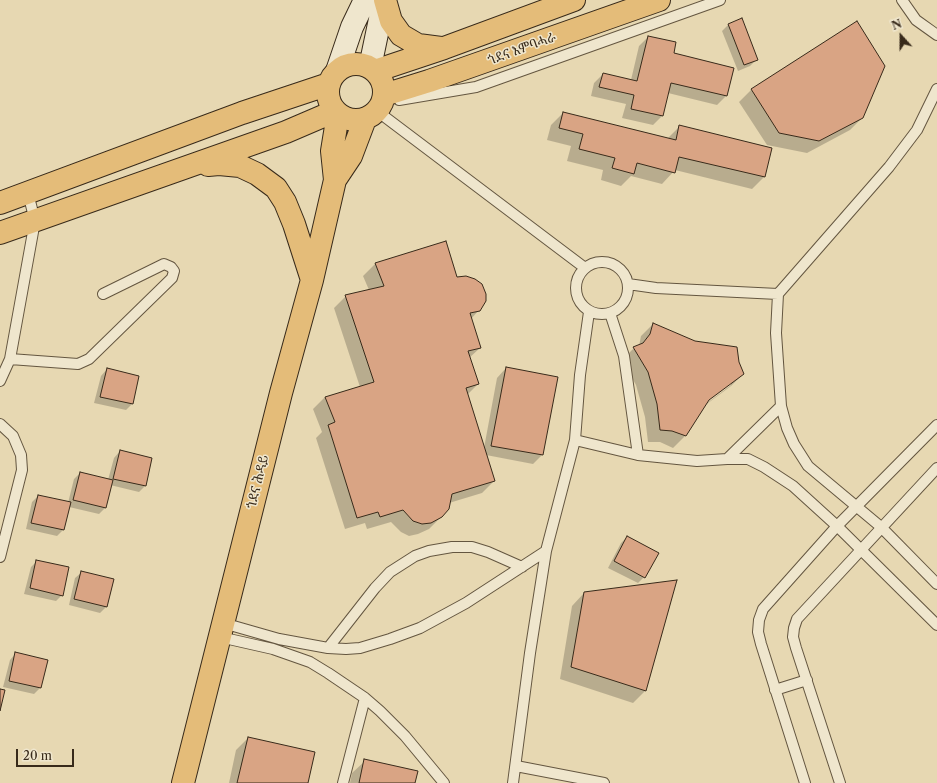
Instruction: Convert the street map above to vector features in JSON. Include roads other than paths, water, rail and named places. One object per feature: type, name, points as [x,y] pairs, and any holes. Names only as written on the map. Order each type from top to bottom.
[{"type":"main road","points":[[364,0],[333,77],[328,99],[336,113],[346,118],[356,120],[377,107]]},
{"type":"main road","points":[[372,69],[385,0]]},
{"type":"main road","points":[[385,0],[391,21],[401,35],[418,45],[444,48]]},
{"type":"main road","points":[[372,69],[444,48],[574,0]]},
{"type":"main road","name":"ጎደና እምባሓራ","points":[[377,107],[429,81],[659,0]]},
{"type":"main road","points":[[0,203],[242,113],[333,77],[347,65],[359,64],[372,69],[384,86],[377,107],[354,150],[335,180]]},
{"type":"main road","points":[[0,233],[183,169],[336,113]]},
{"type":"main road","points":[[335,180],[332,151],[336,113]]},
{"type":"main road","points":[[183,169],[219,164],[240,166],[257,174],[276,188],[285,202],[294,224],[312,280]]},
{"type":"main road","name":"ጎደና ሕዳይ","points":[[183,783],[312,280],[335,180]]},
{"type":"lane","points":[[377,107],[476,87],[720,0]]},
{"type":"lane","points":[[902,0],[916,20],[937,35]]},
{"type":"lane","points":[[937,89],[917,130],[889,167],[778,294],[776,333],[781,406],[787,428],[794,444],[808,466],[881,527],[937,584]]},
{"type":"lane","points":[[377,107],[585,268]]},
{"type":"lane","points":[[0,381],[10,358],[35,221],[28,193]]},
{"type":"lane","points":[[600,262],[615,265],[621,270],[628,284],[627,296],[621,307],[603,315],[589,312],[582,306],[575,291],[579,274],[585,268],[600,262]]},
{"type":"lane","points":[[10,358],[78,364],[89,359],[172,278],[174,271],[171,267],[164,264],[103,294]]},
{"type":"lane","points":[[628,284],[656,288],[778,294]]},
{"type":"lane","points":[[513,783],[530,653],[546,551],[575,440],[580,375],[589,312]]},
{"type":"lane","points":[[610,313],[624,356],[638,455]]},
{"type":"lane","points":[[727,459],[781,406]]},
{"type":"lane","points":[[0,424],[13,436],[21,455],[22,470],[0,557]]},
{"type":"lane","points":[[805,783],[758,632],[759,620],[763,609],[837,526],[937,425]]},
{"type":"lane","points":[[575,440],[638,455],[697,461],[748,459],[764,467],[793,486],[935,619]]},
{"type":"lane","points":[[840,783],[793,637],[797,619],[937,468]]},
{"type":"lane","points":[[328,648],[375,588],[390,572],[415,556],[429,550],[452,547],[472,547],[488,552],[522,567]]},
{"type":"lane","points":[[221,630],[328,648],[360,648],[420,628],[466,603],[546,551]]},
{"type":"lane","points":[[221,630],[310,662],[365,698],[405,736],[444,783]]},
{"type":"lane","points":[[775,690],[807,680]]},
{"type":"lane","points":[[343,783],[365,698]]},
{"type":"lane","points":[[516,766],[604,783]]}]
